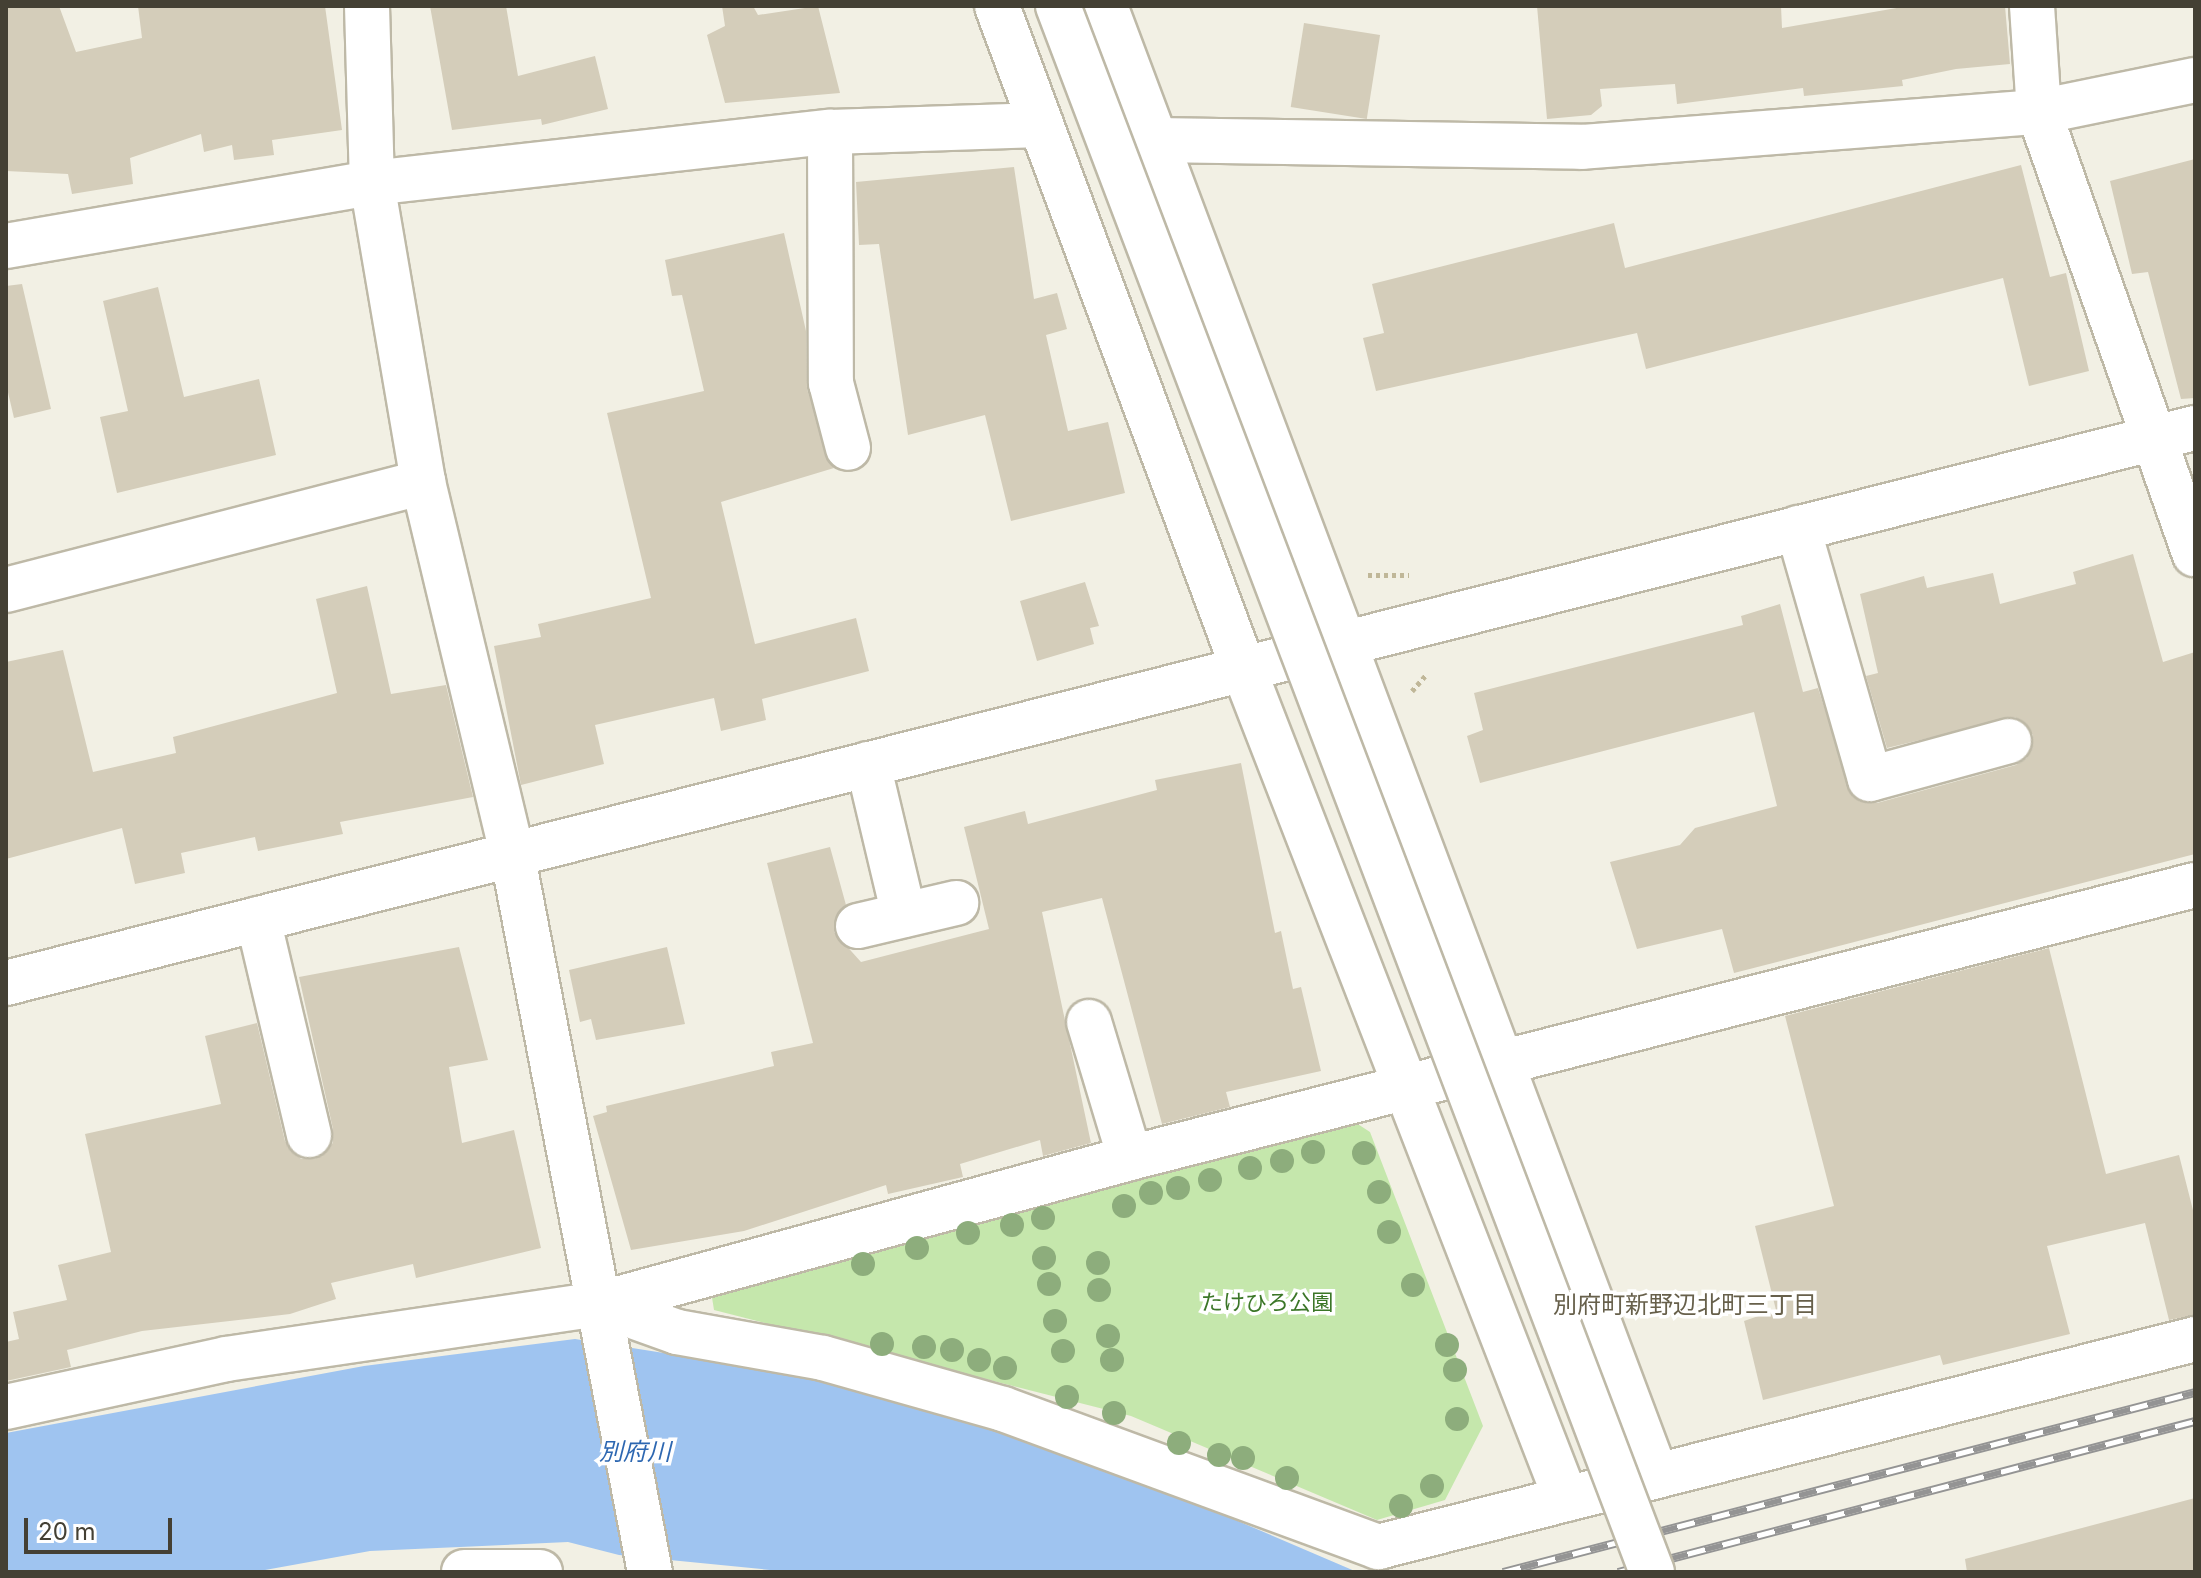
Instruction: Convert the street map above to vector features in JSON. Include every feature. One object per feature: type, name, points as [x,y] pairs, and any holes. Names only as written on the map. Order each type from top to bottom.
[{"type":"street","points":[[367,6],[372,183],[423,482],[512,853],[650,1572]]},
{"type":"street","points":[[997,6],[1242,665],[1411,1087],[1566,1499]]},
{"type":"street","points":[[1058,6],[1652,1572]]},
{"type":"street","points":[[1105,6],[1348,641],[1656,1475]]},
{"type":"street","points":[[2032,6],[2039,112],[2150,439],[2195,554]]},
{"type":"street","points":[[1156,140],[1582,147],[2039,112],[2195,80]]},
{"type":"street","points":[[6,246],[372,183],[830,132],[1041,125]]},
{"type":"street","points":[[830,132],[831,383],[848,448]]},
{"type":"street","points":[[6,983],[868,764],[1242,665],[2195,428]]},
{"type":"street","points":[[6,590],[423,482]]},
{"type":"street","points":[[1798,528],[1870,779],[2009,741]]},
{"type":"street","points":[[868,764],[904,915]]},
{"type":"street","points":[[6,1407],[226,1359],[599,1304],[1130,1158],[2195,885]]},
{"type":"street","points":[[858,926],[956,903]]},
{"type":"street","points":[[258,919],[309,1135]]},
{"type":"street","points":[[1089,1022],[1130,1158]]},
{"type":"street","points":[[599,1304],[677,1332],[823,1358],[1003,1409],[1378,1547],[2195,1339]]},
{"type":"street","points":[[464,1572],[540,1572]]},
{"type":"path","points":[[1356,566],[1369,576],[1421,572]]},
{"type":"path","points":[[1406,699],[1432,671]]},
{"type":"green space","name":"たけひろ公園","points":[[1350,1119],[1370,1132],[1483,1426],[1445,1500],[1377,1520],[1131,1416],[714,1310],[710,1285]]},
{"type":"water","name":"別府川","points":[[575,1339],[867,1385],[1086,1456],[1357,1572],[791,1572],[619,1555],[568,1542],[370,1551],[254,1572],[6,1572],[6,1433],[364,1366]]},
{"type":"building","points":[[6,6],[59,6],[76,52],[142,38],[138,6],[325,6],[342,130],[272,140],[274,155],[234,160],[232,145],[204,152],[201,134],[130,158],[133,184],[72,194],[68,174],[6,171]]},
{"type":"building","points":[[430,6],[506,6],[518,76],[595,56],[608,109],[542,125],[541,119],[452,130]]},
{"type":"building","points":[[722,6],[753,6],[758,15],[818,6],[840,93],[725,103],[707,35],[725,26]]},
{"type":"building","points":[[1537,6],[1781,6],[1782,28],[1908,6],[2005,6],[2010,64],[1956,69],[1902,80],[1903,86],[1804,96],[1803,88],[1677,104],[1675,84],[1600,89],[1602,106],[1591,115],[1547,119]]},
{"type":"building","points":[[1304,23],[1380,35],[1367,119],[1291,107]]},
{"type":"building","points":[[2195,159],[2195,398],[2181,399],[2148,272],[2132,274],[2110,181]]},
{"type":"building","points":[[2021,165],[2050,277],[2066,273],[2089,371],[2029,386],[2003,278],[1646,369],[1637,333],[1376,391],[1363,338],[1384,333],[1372,284],[1614,223],[1625,268]]},
{"type":"building","points":[[1014,167],[1034,299],[1057,293],[1067,329],[1046,335],[1068,431],[1108,422],[1125,493],[1011,521],[985,415],[908,435],[879,244],[859,245],[856,182]]},
{"type":"building","points":[[784,233],[806,331],[807,389],[834,468],[721,502],[755,644],[856,618],[869,671],[762,699],[766,720],[721,731],[714,698],[595,725],[604,764],[521,785],[494,646],[541,637],[538,624],[651,598],[607,413],[704,391],[682,295],[672,296],[665,260]]},
{"type":"building","points":[[22,284],[51,409],[14,418],[6,384],[6,286]]},
{"type":"building","points":[[158,287],[184,397],[259,379],[276,455],[117,493],[100,417],[128,411],[103,301]]},
{"type":"building","points":[[2133,554],[2163,662],[2195,652],[2195,854],[1734,973],[1722,929],[1637,949],[1610,862],[1680,845],[1695,828],[1777,806],[1754,712],[1480,783],[1467,736],[1483,730],[1474,693],[1743,625],[1741,616],[1780,604],[1803,692],[1818,688],[1853,797],[1877,803],[2016,765],[2027,758],[2033,735],[2015,717],[1887,748],[1866,676],[1878,673],[1860,594],[1924,576],[1927,588],[1993,573],[2000,604],[2076,584],[2073,572]]},
{"type":"building","points":[[1085,582],[1099,626],[1090,628],[1094,644],[1037,661],[1020,601]]},
{"type":"building","points":[[367,586],[391,694],[446,685],[473,797],[340,822],[343,834],[258,851],[255,837],[181,853],[185,873],[135,884],[122,828],[6,859],[6,662],[63,650],[93,772],[176,753],[173,737],[337,693],[316,599]]},
{"type":"building","points":[[1241,763],[1275,933],[1281,931],[1293,989],[1301,987],[1321,1071],[1226,1092],[1230,1107],[1162,1124],[1102,898],[1042,912],[1091,1143],[1043,1156],[1040,1140],[960,1164],[963,1177],[888,1194],[886,1185],[744,1231],[631,1250],[593,1116],[607,1112],[606,1106],[774,1066],[771,1052],[813,1043],[767,863],[830,847],[846,905],[834,932],[861,962],[989,929],[964,827],[1025,811],[1028,824],[1157,790],[1155,780]]},
{"type":"building","points":[[459,947],[488,1060],[449,1067],[462,1143],[514,1130],[541,1248],[416,1278],[413,1264],[331,1283],[336,1299],[290,1314],[142,1331],[67,1350],[71,1367],[6,1381],[6,1342],[19,1339],[13,1312],[67,1300],[58,1265],[111,1252],[85,1134],[221,1104],[205,1036],[257,1023],[285,1141],[301,1159],[315,1159],[333,1143],[333,1129],[299,977]]},
{"type":"building","points":[[667,947],[685,1024],[596,1040],[591,1019],[580,1022],[569,970]]},
{"type":"building","points":[[2049,948],[2106,1174],[2179,1155],[2195,1218],[2195,1315],[2169,1320],[2145,1223],[2047,1246],[2070,1334],[1943,1365],[1940,1355],[1763,1400],[1744,1321],[1776,1310],[1755,1226],[1834,1206],[1785,1016]]},
{"type":"building","points":[[2195,1498],[2195,1572],[1967,1572],[1965,1559]]},
{"type":"railway","points":[[1503,1572],[2195,1392]]},
{"type":"railway","points":[[1618,1572],[2195,1421]]},
{"type":"district","name":"別府町新野辺北町三丁目","points":[[1685,1305]]}]
